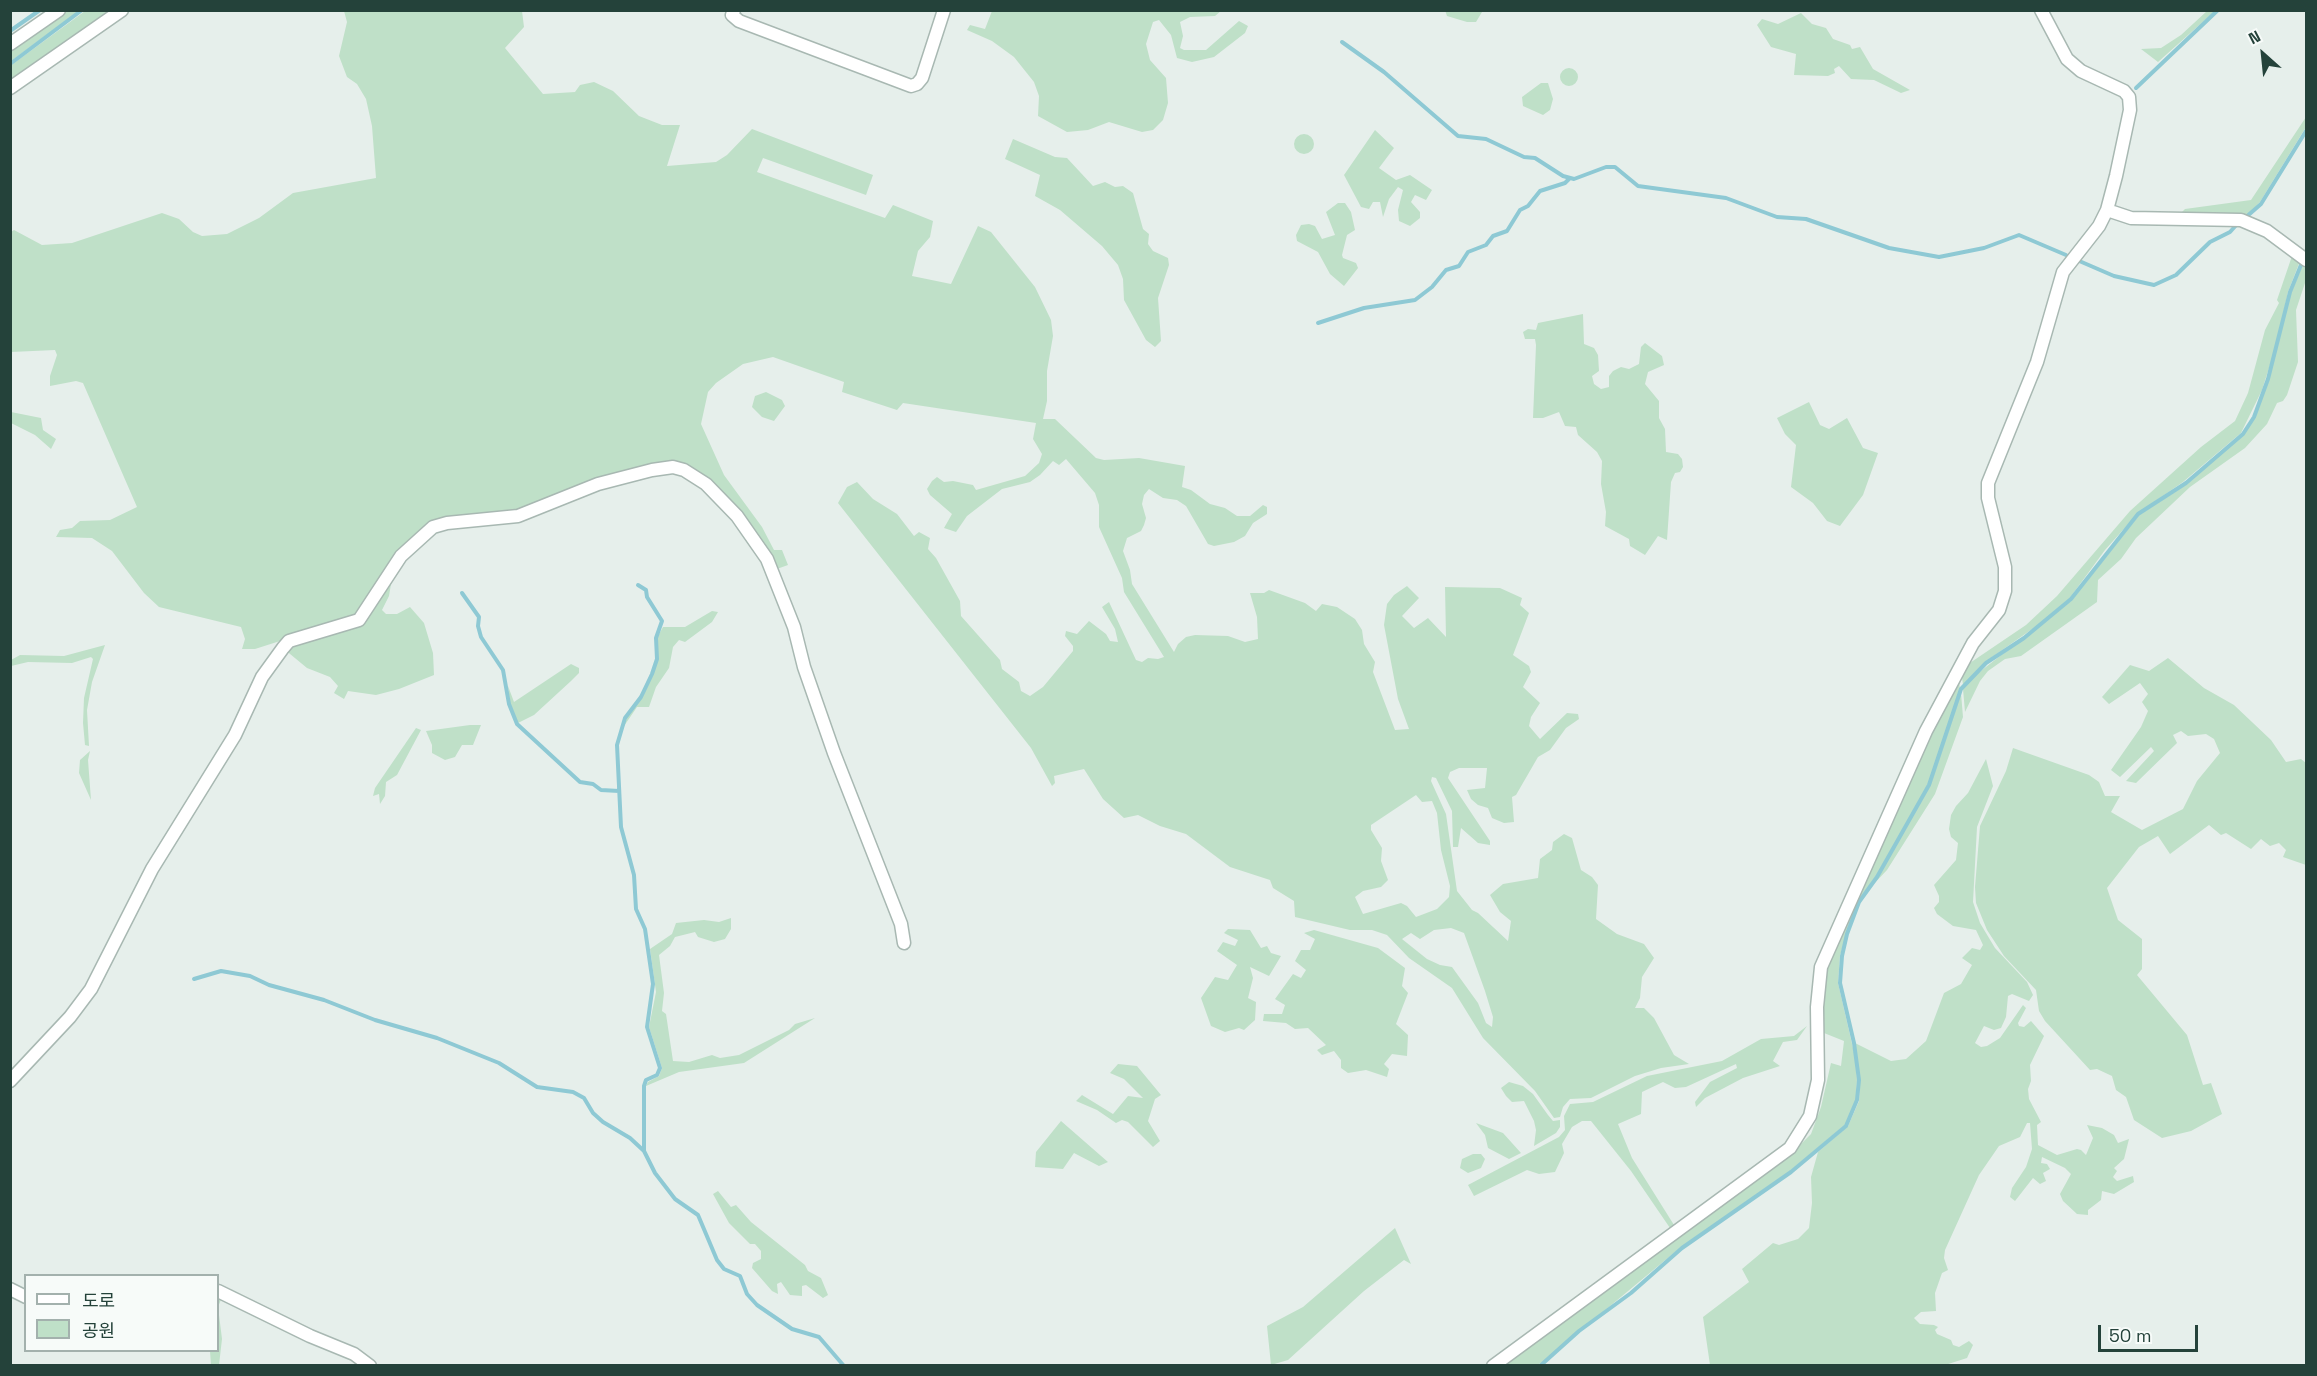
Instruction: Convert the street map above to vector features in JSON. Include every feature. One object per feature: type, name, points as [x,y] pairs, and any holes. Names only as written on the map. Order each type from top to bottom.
[{"type":"street","points":[[10,44],[59,10]]},
{"type":"street","points":[[10,88],[122,10]]},
{"type":"street","points":[[734,10],[732,15],[739,21],[911,86],[917,84],[922,78],[944,10]]},
{"type":"street","points":[[1493,1365],[1790,1148],[1801,1135],[1810,1116],[1818,1080],[1817,1007],[1821,967],[1926,731],[1972,643],[1999,610],[2005,591],[2005,567],[1988,498],[1988,483],[2037,362],[2063,272],[2072,257],[2091,240],[2108,210],[2130,110],[2129,97],[2124,91],[2081,71],[2067,58],[2042,10]]},
{"type":"street","points":[[2108,210],[2131,218],[2241,220],[2267,231],[2307,260]]},
{"type":"street","points":[[10,1081],[70,1017],[91,989],[152,869],[235,735],[262,677],[290,641],[359,620],[400,556],[433,527],[447,523],[518,516],[598,484],[652,470],[673,467],[684,470],[706,484],[736,516],[766,559],[794,627],[804,667],[834,753],[901,924],[904,943]]},
{"type":"street","points":[[10,1289],[24,1296]]},
{"type":"street","points":[[219,1291],[309,1336],[354,1354],[370,1365]]},
{"type":"green space","points":[[1445,10],[1481,10],[1482,12],[1476,22],[1467,22],[1447,16]]},
{"type":"green space","points":[[63,11],[79,11],[11,61],[10,47]]},
{"type":"green space","points":[[85,11],[111,11],[11,81],[10,66]]},
{"type":"green space","points":[[344,11],[522,11],[524,27],[505,48],[543,94],[575,92],[580,85],[594,82],[613,91],[639,116],[662,125],[680,125],[667,166],[716,162],[727,155],[752,129],[873,175],[866,195],[763,158],[757,172],[885,218],[893,205],[933,221],[930,237],[918,251],[912,276],[951,284],[978,226],[991,232],[1035,287],[1051,320],[1053,336],[1047,371],[1047,401],[1043,419],[1055,419],[1096,458],[1104,460],[1139,458],[1185,466],[1182,487],[1191,490],[1210,504],[1225,508],[1237,516],[1250,516],[1263,505],[1267,507],[1267,514],[1253,523],[1245,536],[1234,542],[1214,546],[1208,544],[1186,506],[1177,500],[1163,498],[1149,489],[1144,495],[1142,504],[1146,518],[1144,525],[1141,531],[1127,538],[1123,551],[1132,584],[1174,652],[1178,644],[1186,637],[1195,635],[1228,636],[1245,642],[1258,639],[1257,617],[1250,593],[1264,593],[1269,590],[1305,603],[1316,611],[1322,604],[1337,607],[1355,619],[1362,630],[1364,644],[1375,662],[1373,672],[1395,730],[1409,729],[1398,699],[1384,625],[1387,604],[1394,595],[1407,586],[1419,598],[1402,616],[1414,628],[1428,618],[1446,637],[1445,587],[1500,588],[1522,598],[1520,605],[1529,613],[1513,655],[1529,666],[1531,672],[1523,687],[1540,703],[1531,717],[1529,726],[1540,739],[1567,713],[1578,714],[1579,719],[1566,728],[1550,750],[1538,757],[1516,795],[1512,797],[1514,822],[1504,823],[1492,818],[1488,808],[1478,805],[1471,799],[1467,790],[1485,788],[1487,768],[1459,768],[1450,772],[1448,778],[1490,841],[1490,845],[1478,843],[1461,828],[1458,847],[1453,847],[1452,811],[1436,778],[1432,777],[1431,781],[1446,814],[1457,891],[1472,910],[1508,941],[1511,921],[1500,912],[1490,895],[1503,884],[1538,878],[1540,859],[1552,850],[1553,842],[1564,834],[1572,838],[1581,870],[1592,877],[1598,885],[1596,919],[1617,934],[1644,944],[1654,958],[1642,977],[1640,998],[1635,1008],[1644,1008],[1654,1018],[1674,1055],[1689,1064],[1661,1068],[1635,1076],[1591,1098],[1570,1099],[1563,1107],[1560,1117],[1554,1118],[1535,1091],[1483,1038],[1452,988],[1409,958],[1387,935],[1372,930],[1350,930],[1295,917],[1294,901],[1273,888],[1270,880],[1230,867],[1186,834],[1160,826],[1138,815],[1124,818],[1103,799],[1084,769],[1054,776],[1055,783],[1052,786],[1031,748],[838,503],[847,487],[857,482],[873,499],[897,514],[914,536],[919,532],[930,538],[928,549],[936,558],[960,601],[961,616],[1000,660],[1002,669],[1019,682],[1021,691],[1030,696],[1043,687],[1073,651],[1073,646],[1065,636],[1066,631],[1077,634],[1089,621],[1106,634],[1110,641],[1118,642],[1115,629],[1102,607],[1109,602],[1136,660],[1142,662],[1148,658],[1164,657],[1124,592],[1122,578],[1099,527],[1099,505],[1095,493],[1066,459],[1059,465],[1053,461],[1030,482],[1002,489],[967,516],[956,532],[944,528],[952,514],[930,495],[927,489],[932,481],[937,477],[944,482],[953,481],[973,485],[976,490],[1025,476],[1039,463],[1042,454],[1033,439],[1036,423],[903,403],[897,410],[842,392],[844,382],[773,357],[743,364],[716,383],[708,392],[701,424],[724,475],[762,527],[774,550],[782,550],[788,565],[774,570],[738,513],[675,465],[517,515],[435,525],[358,616],[255,649],[242,649],[245,639],[241,627],[159,607],[144,593],[112,551],[92,538],[56,537],[60,530],[72,528],[80,521],[110,520],[137,507],[83,383],[76,381],[50,386],[50,376],[57,355],[55,350],[11,352],[11,232],[14,230],[42,245],[72,243],[162,213],[179,219],[193,232],[202,236],[227,234],[259,218],[293,193],[376,178],[372,126],[366,99],[357,84],[347,77],[339,56],[347,22]],"holes":[[[1416,795],[1422,802],[1432,801],[1437,813],[1441,850],[1450,886],[1449,897],[1437,909],[1416,917],[1407,906],[1401,903],[1363,914],[1355,897],[1363,891],[1381,887],[1388,880],[1381,861],[1382,848],[1371,830],[1371,825]],[[1451,928],[1464,933],[1493,1017],[1492,1027],[1486,1023],[1478,1003],[1452,967],[1427,959],[1402,939],[1411,933],[1420,939],[1434,930]]]},
{"type":"green space","points":[[992,11],[1221,11],[1215,16],[1190,17],[1180,22],[1183,36],[1180,48],[1184,50],[1206,50],[1239,21],[1248,26],[1245,33],[1214,57],[1192,62],[1177,58],[1171,35],[1159,20],[1153,22],[1146,44],[1150,60],[1166,78],[1168,103],[1163,120],[1153,130],[1142,132],[1109,122],[1088,130],[1067,132],[1038,116],[1039,96],[1034,82],[1014,57],[992,41],[967,30],[970,25],[985,29]]},
{"type":"green space","points":[[2207,11],[2215,11],[2158,62],[2141,49],[2161,48],[2181,35]]},
{"type":"green space","points":[[1801,13],[1812,24],[1826,28],[1833,39],[1850,45],[1852,49],[1860,47],[1873,69],[1910,90],[1901,93],[1874,80],[1851,79],[1839,66],[1834,69],[1835,73],[1828,76],[1794,75],[1796,54],[1771,47],[1757,25],[1762,19],[1778,24]]},
{"type":"green space","points":[[1569,68],[1575,71],[1578,77],[1575,83],[1569,86],[1563,83],[1560,77],[1563,71]]},
{"type":"green space","points":[[1541,83],[1548,83],[1553,99],[1550,110],[1543,115],[1523,106],[1522,97]]},
{"type":"green space","points":[[2306,117],[2306,127],[2260,202],[2250,213],[2242,218],[2181,213],[2185,209],[2251,200]]},
{"type":"green space","points":[[1375,130],[1394,148],[1379,168],[1396,180],[1410,175],[1432,190],[1426,200],[1415,195],[1411,202],[1420,212],[1420,218],[1410,226],[1399,221],[1398,210],[1403,190],[1398,187],[1389,199],[1383,217],[1380,202],[1373,202],[1369,209],[1361,207],[1344,175]]},
{"type":"green space","points":[[1304,134],[1311,137],[1314,144],[1311,151],[1304,154],[1297,151],[1294,144],[1297,137]]},
{"type":"green space","points":[[1013,139],[1055,157],[1067,158],[1093,186],[1105,182],[1115,187],[1123,186],[1133,193],[1143,229],[1149,234],[1148,244],[1153,251],[1168,258],[1169,265],[1158,298],[1161,341],[1155,347],[1146,340],[1124,300],[1123,279],[1118,265],[1102,246],[1060,210],[1035,196],[1040,175],[1005,159]]},
{"type":"green space","points":[[1338,203],[1345,203],[1351,212],[1355,230],[1347,235],[1342,255],[1343,258],[1356,263],[1358,268],[1344,286],[1330,274],[1318,252],[1297,241],[1296,235],[1301,225],[1309,224],[1315,226],[1322,239],[1335,235],[1326,212]]},
{"type":"green space","points":[[2292,256],[2300,261],[2288,292],[2276,346],[2262,390],[2241,433],[2183,482],[2138,513],[2105,550],[2069,599],[2038,625],[1985,662],[1963,685],[1961,669],[2026,625],[2057,596],[2130,511],[2201,447],[2235,421],[2248,393],[2265,330],[2279,303],[2277,300]]},
{"type":"green space","points":[[2304,262],[2306,280],[2296,310],[2298,362],[2287,395],[2283,401],[2277,403],[2267,424],[2245,448],[2190,487],[2136,538],[2121,559],[2098,580],[2097,602],[2021,656],[2005,659],[1988,671],[1980,681],[1965,712],[1963,689],[1973,677],[2072,600],[2139,515],[2187,484],[2243,434],[2255,417],[2269,380],[2291,293]]},
{"type":"green space","points":[[1583,314],[1584,344],[1594,348],[1598,355],[1599,371],[1592,376],[1594,384],[1601,389],[1609,387],[1609,376],[1613,371],[1621,367],[1629,369],[1639,364],[1641,347],[1645,343],[1662,356],[1664,365],[1648,372],[1645,384],[1659,401],[1659,418],[1665,429],[1666,452],[1678,454],[1682,459],[1683,467],[1680,472],[1675,473],[1671,482],[1667,540],[1658,536],[1645,555],[1630,546],[1629,539],[1605,526],[1606,512],[1601,484],[1602,461],[1597,452],[1578,435],[1576,427],[1565,426],[1559,412],[1543,418],[1533,418],[1536,345],[1535,339],[1525,339],[1523,332],[1528,329],[1536,330],[1538,323]]},
{"type":"green space","points":[[766,392],[782,400],[785,406],[774,421],[762,417],[752,407],[755,396]]},
{"type":"green space","points":[[1809,402],[1820,425],[1829,429],[1847,418],[1863,448],[1878,453],[1863,495],[1840,526],[1827,521],[1813,503],[1791,487],[1796,445],[1785,434],[1777,418]]},
{"type":"green space","points":[[11,412],[41,418],[43,430],[56,439],[51,449],[35,435],[11,423]]},
{"type":"green space","points":[[392,578],[389,596],[382,610],[386,614],[397,614],[410,607],[424,623],[433,653],[434,675],[399,689],[376,695],[348,691],[344,699],[334,693],[338,686],[330,677],[307,668],[284,649],[291,643],[348,627]]},
{"type":"green space","points":[[712,611],[718,612],[712,622],[685,642],[679,640],[673,647],[669,668],[656,687],[649,707],[637,707],[622,729],[630,711],[642,698],[653,674],[658,659],[657,638],[663,627],[685,627]]},
{"type":"green space","points":[[105,645],[92,682],[87,710],[89,746],[85,745],[84,698],[93,659],[91,657],[72,663],[28,662],[11,666],[11,660],[20,655],[64,656]]},
{"type":"green space","points":[[2168,658],[2204,688],[2234,705],[2271,740],[2286,762],[2301,759],[2306,763],[2306,865],[2283,857],[2286,850],[2279,843],[2270,846],[2261,839],[2251,849],[2226,833],[2221,835],[2209,825],[2170,854],[2158,836],[2139,847],[2107,888],[2118,920],[2142,939],[2142,969],[2137,975],[2187,1035],[2203,1085],[2211,1083],[2222,1114],[2191,1131],[2162,1138],[2134,1120],[2126,1097],[2116,1090],[2112,1076],[2097,1069],[2090,1070],[2045,1021],[2039,1011],[2036,990],[2004,956],[1987,930],[1976,903],[1975,887],[1980,826],[2006,771],[2013,748],[2089,775],[2099,782],[2105,796],[2120,796],[2111,812],[2142,830],[2183,809],[2197,781],[2220,753],[2214,739],[2206,734],[2188,736],[2181,731],[2173,735],[2177,743],[2136,783],[2126,781],[2154,751],[2151,747],[2120,777],[2111,770],[2141,727],[2148,711],[2142,702],[2148,694],[2140,683],[2109,704],[2102,697],[2130,665],[2149,671]]},
{"type":"green space","points":[[571,664],[579,668],[579,673],[534,715],[518,723],[510,704],[508,686],[514,702]]},
{"type":"green space","points":[[1958,674],[1960,689],[1928,785],[1876,876],[1858,901],[1840,956],[1838,983],[1856,1061],[1857,1080],[1856,1100],[1845,1125],[1790,1171],[1681,1247],[1544,1361],[1537,1365],[1502,1366],[1795,1150],[1811,1134],[1821,1107],[1831,1063],[1841,1066],[1844,1041],[1824,1033],[1822,983],[1831,950]]},
{"type":"green space","points":[[1961,693],[1963,717],[1935,794],[1887,870],[1869,889],[1930,786]]},
{"type":"green space","points":[[481,725],[473,745],[462,745],[455,757],[445,760],[432,753],[432,745],[426,731]]},
{"type":"green space","points":[[416,728],[421,730],[397,775],[386,782],[385,796],[380,804],[379,794],[373,796],[375,788]]},
{"type":"green space","points":[[90,751],[88,760],[91,800],[79,773],[80,760]]},
{"type":"green space","points":[[1986,759],[1993,786],[1977,827],[1973,902],[1980,923],[1995,948],[2027,982],[2033,995],[2029,1001],[2012,994],[2008,996],[2006,1017],[2001,1028],[1994,1030],[1984,1026],[1975,1043],[1981,1047],[1987,1046],[2000,1038],[2023,1005],[2026,1008],[2018,1023],[2019,1026],[2024,1027],[2031,1021],[2044,1036],[2030,1065],[2031,1081],[2028,1089],[2029,1099],[2041,1122],[2037,1125],[2038,1145],[2057,1155],[2077,1149],[2086,1155],[2093,1138],[2087,1125],[2102,1128],[2114,1135],[2118,1143],[2129,1139],[2124,1159],[2114,1168],[2117,1171],[2113,1177],[2117,1181],[2133,1176],[2134,1182],[2114,1194],[2102,1191],[2101,1200],[2088,1210],[2088,1215],[2077,1214],[2063,1201],[2060,1194],[2071,1174],[2065,1168],[2042,1157],[2041,1163],[2047,1164],[2050,1169],[2043,1173],[2046,1181],[2040,1184],[2033,1178],[2015,1201],[2010,1197],[2012,1188],[2026,1167],[2032,1149],[2030,1123],[2027,1123],[2020,1137],[1999,1146],[1979,1175],[1945,1250],[1944,1258],[1948,1270],[1942,1273],[1935,1293],[1936,1311],[1921,1312],[1914,1318],[1920,1324],[1938,1327],[1935,1330],[1937,1334],[1951,1340],[1953,1345],[1959,1347],[1969,1341],[1973,1345],[1967,1358],[1942,1366],[1710,1365],[1703,1317],[1749,1282],[1742,1269],[1773,1243],[1779,1245],[1798,1239],[1809,1228],[1812,1203],[1811,1177],[1818,1152],[1848,1126],[1859,1101],[1860,1080],[1855,1043],[1891,1061],[1906,1059],[1926,1041],[1944,993],[1961,984],[1972,965],[1962,958],[1972,948],[1980,950],[1983,945],[1976,930],[1953,926],[1937,914],[1934,908],[1939,902],[1939,896],[1934,885],[1956,860],[1958,843],[1951,837],[1949,829],[1951,815],[1968,793]]},
{"type":"green space","points":[[731,918],[731,929],[725,939],[714,942],[698,937],[695,932],[675,937],[670,946],[659,955],[664,993],[662,1011],[666,1014],[673,1061],[689,1062],[712,1055],[720,1058],[739,1055],[789,1030],[795,1024],[815,1018],[744,1063],[679,1072],[646,1086],[648,1082],[659,1076],[662,1068],[649,1027],[656,992],[650,949],[672,934],[676,923],[704,920],[719,922]]},
{"type":"green space","points":[[1228,929],[1250,930],[1261,948],[1267,946],[1271,953],[1281,956],[1269,976],[1250,967],[1253,978],[1248,998],[1256,1002],[1255,1020],[1244,1030],[1239,1028],[1225,1032],[1211,1026],[1201,998],[1215,977],[1228,980],[1237,965],[1217,951],[1223,942],[1235,946],[1238,940],[1224,933]]},
{"type":"green space","points":[[1314,930],[1378,948],[1405,968],[1402,986],[1408,993],[1396,1024],[1408,1035],[1407,1056],[1392,1054],[1384,1064],[1389,1069],[1387,1077],[1366,1070],[1348,1073],[1341,1068],[1341,1060],[1334,1051],[1322,1055],[1317,1050],[1326,1045],[1308,1028],[1295,1029],[1286,1023],[1263,1021],[1264,1014],[1282,1014],[1285,1005],[1275,999],[1293,974],[1301,978],[1306,970],[1295,961],[1301,950],[1310,950],[1315,939],[1304,933]]},
{"type":"green space","points":[[1807,1026],[1797,1040],[1783,1042],[1773,1061],[1780,1066],[1743,1078],[1705,1098],[1696,1107],[1695,1102],[1710,1082],[1737,1068],[1736,1064],[1686,1087],[1675,1088],[1663,1082],[1642,1092],[1641,1114],[1618,1124],[1632,1158],[1674,1225],[1670,1228],[1631,1171],[1591,1121],[1582,1121],[1572,1127],[1562,1144],[1564,1153],[1555,1172],[1539,1174],[1527,1170],[1474,1196],[1468,1185],[1559,1137],[1565,1130],[1564,1116],[1570,1104],[1593,1102],[1647,1076],[1722,1061],[1761,1039],[1794,1036]]},
{"type":"green space","points":[[1118,1064],[1137,1066],[1161,1095],[1155,1099],[1148,1121],[1160,1141],[1153,1147],[1128,1122],[1122,1120],[1116,1123],[1097,1110],[1076,1101],[1082,1095],[1113,1114],[1128,1096],[1143,1098],[1124,1079],[1110,1073]]},
{"type":"green space","points":[[1509,1082],[1523,1086],[1533,1094],[1553,1121],[1560,1120],[1560,1127],[1556,1133],[1534,1146],[1536,1130],[1534,1121],[1524,1101],[1512,1102],[1501,1088]]},
{"type":"green space","points":[[1061,1121],[1108,1162],[1099,1166],[1074,1153],[1063,1169],[1035,1167],[1036,1152]]},
{"type":"green space","points":[[1476,1123],[1503,1133],[1521,1153],[1509,1159],[1488,1148],[1485,1135]]},
{"type":"green space","points":[[1473,1154],[1481,1154],[1485,1159],[1481,1168],[1468,1173],[1460,1168],[1462,1159]]},
{"type":"green space","points":[[718,1191],[731,1207],[736,1205],[751,1222],[805,1265],[808,1271],[821,1278],[828,1295],[823,1298],[806,1285],[802,1286],[802,1296],[790,1295],[781,1282],[777,1284],[778,1294],[772,1291],[752,1268],[753,1263],[761,1259],[761,1251],[755,1244],[750,1244],[729,1223],[713,1194]]},
{"type":"green space","points":[[1395,1228],[1411,1264],[1404,1260],[1364,1291],[1288,1360],[1271,1365],[1267,1326],[1303,1307]]},
{"type":"green space","points":[[219,1315],[222,1339],[219,1365],[211,1365],[210,1352],[219,1352]]},
{"type":"waterway","points":[[10,31],[40,10]]},
{"type":"waterway","points":[[10,64],[82,10]]},
{"type":"waterway","points":[[2136,88],[2218,10]]},
{"type":"waterway","points":[[1342,42],[1384,72],[1458,136],[1486,139],[1524,157],[1535,158],[1563,176],[1574,179],[1606,167],[1615,167],[1638,186],[1726,198],[1777,217],[1806,219],[1889,248],[1939,257],[1984,248],[2019,235],[2066,255]]},
{"type":"waterway","points":[[2245,218],[2261,204],[2306,131]]},
{"type":"waterway","points":[[1318,323],[1364,308],[1415,300],[1432,287],[1446,270],[1459,266],[1468,252],[1486,245],[1493,236],[1507,231],[1520,210],[1528,206],[1540,191],[1565,183],[1570,178]]},
{"type":"waterway","points":[[2077,260],[2114,276],[2154,285],[2176,275],[2210,242],[2230,232],[2239,222]]},
{"type":"waterway","points":[[1540,1366],[1579,1331],[1631,1293],[1682,1248],[1791,1172],[1846,1126],[1857,1100],[1859,1080],[1854,1043],[1840,983],[1842,956],[1847,934],[1859,902],[1877,877],[1929,785],[1961,689],[1986,663],[2024,638],[2071,599],[2138,514],[2186,483],[2243,434],[2254,417],[2268,379],[2290,292],[2303,260]]},
{"type":"waterway","points":[[638,585],[646,590],[647,597],[662,621],[656,638],[657,659],[652,674],[641,697],[625,718],[617,745],[621,827],[634,875],[636,909],[645,929],[653,984],[647,1027],[660,1068],[657,1075],[646,1080],[644,1086],[644,1151],[655,1173],[675,1199],[698,1215],[717,1260],[724,1269],[740,1276],[747,1294],[757,1305],[792,1329],[819,1337],[844,1366]]},
{"type":"waterway","points":[[462,593],[479,617],[478,626],[481,637],[503,670],[509,704],[517,724],[580,782],[593,784],[601,790],[619,791]]},
{"type":"waterway","points":[[194,979],[221,971],[250,976],[269,985],[324,1000],[375,1020],[437,1038],[499,1063],[537,1087],[573,1092],[584,1098],[593,1113],[603,1122],[630,1138],[644,1151]]}]
